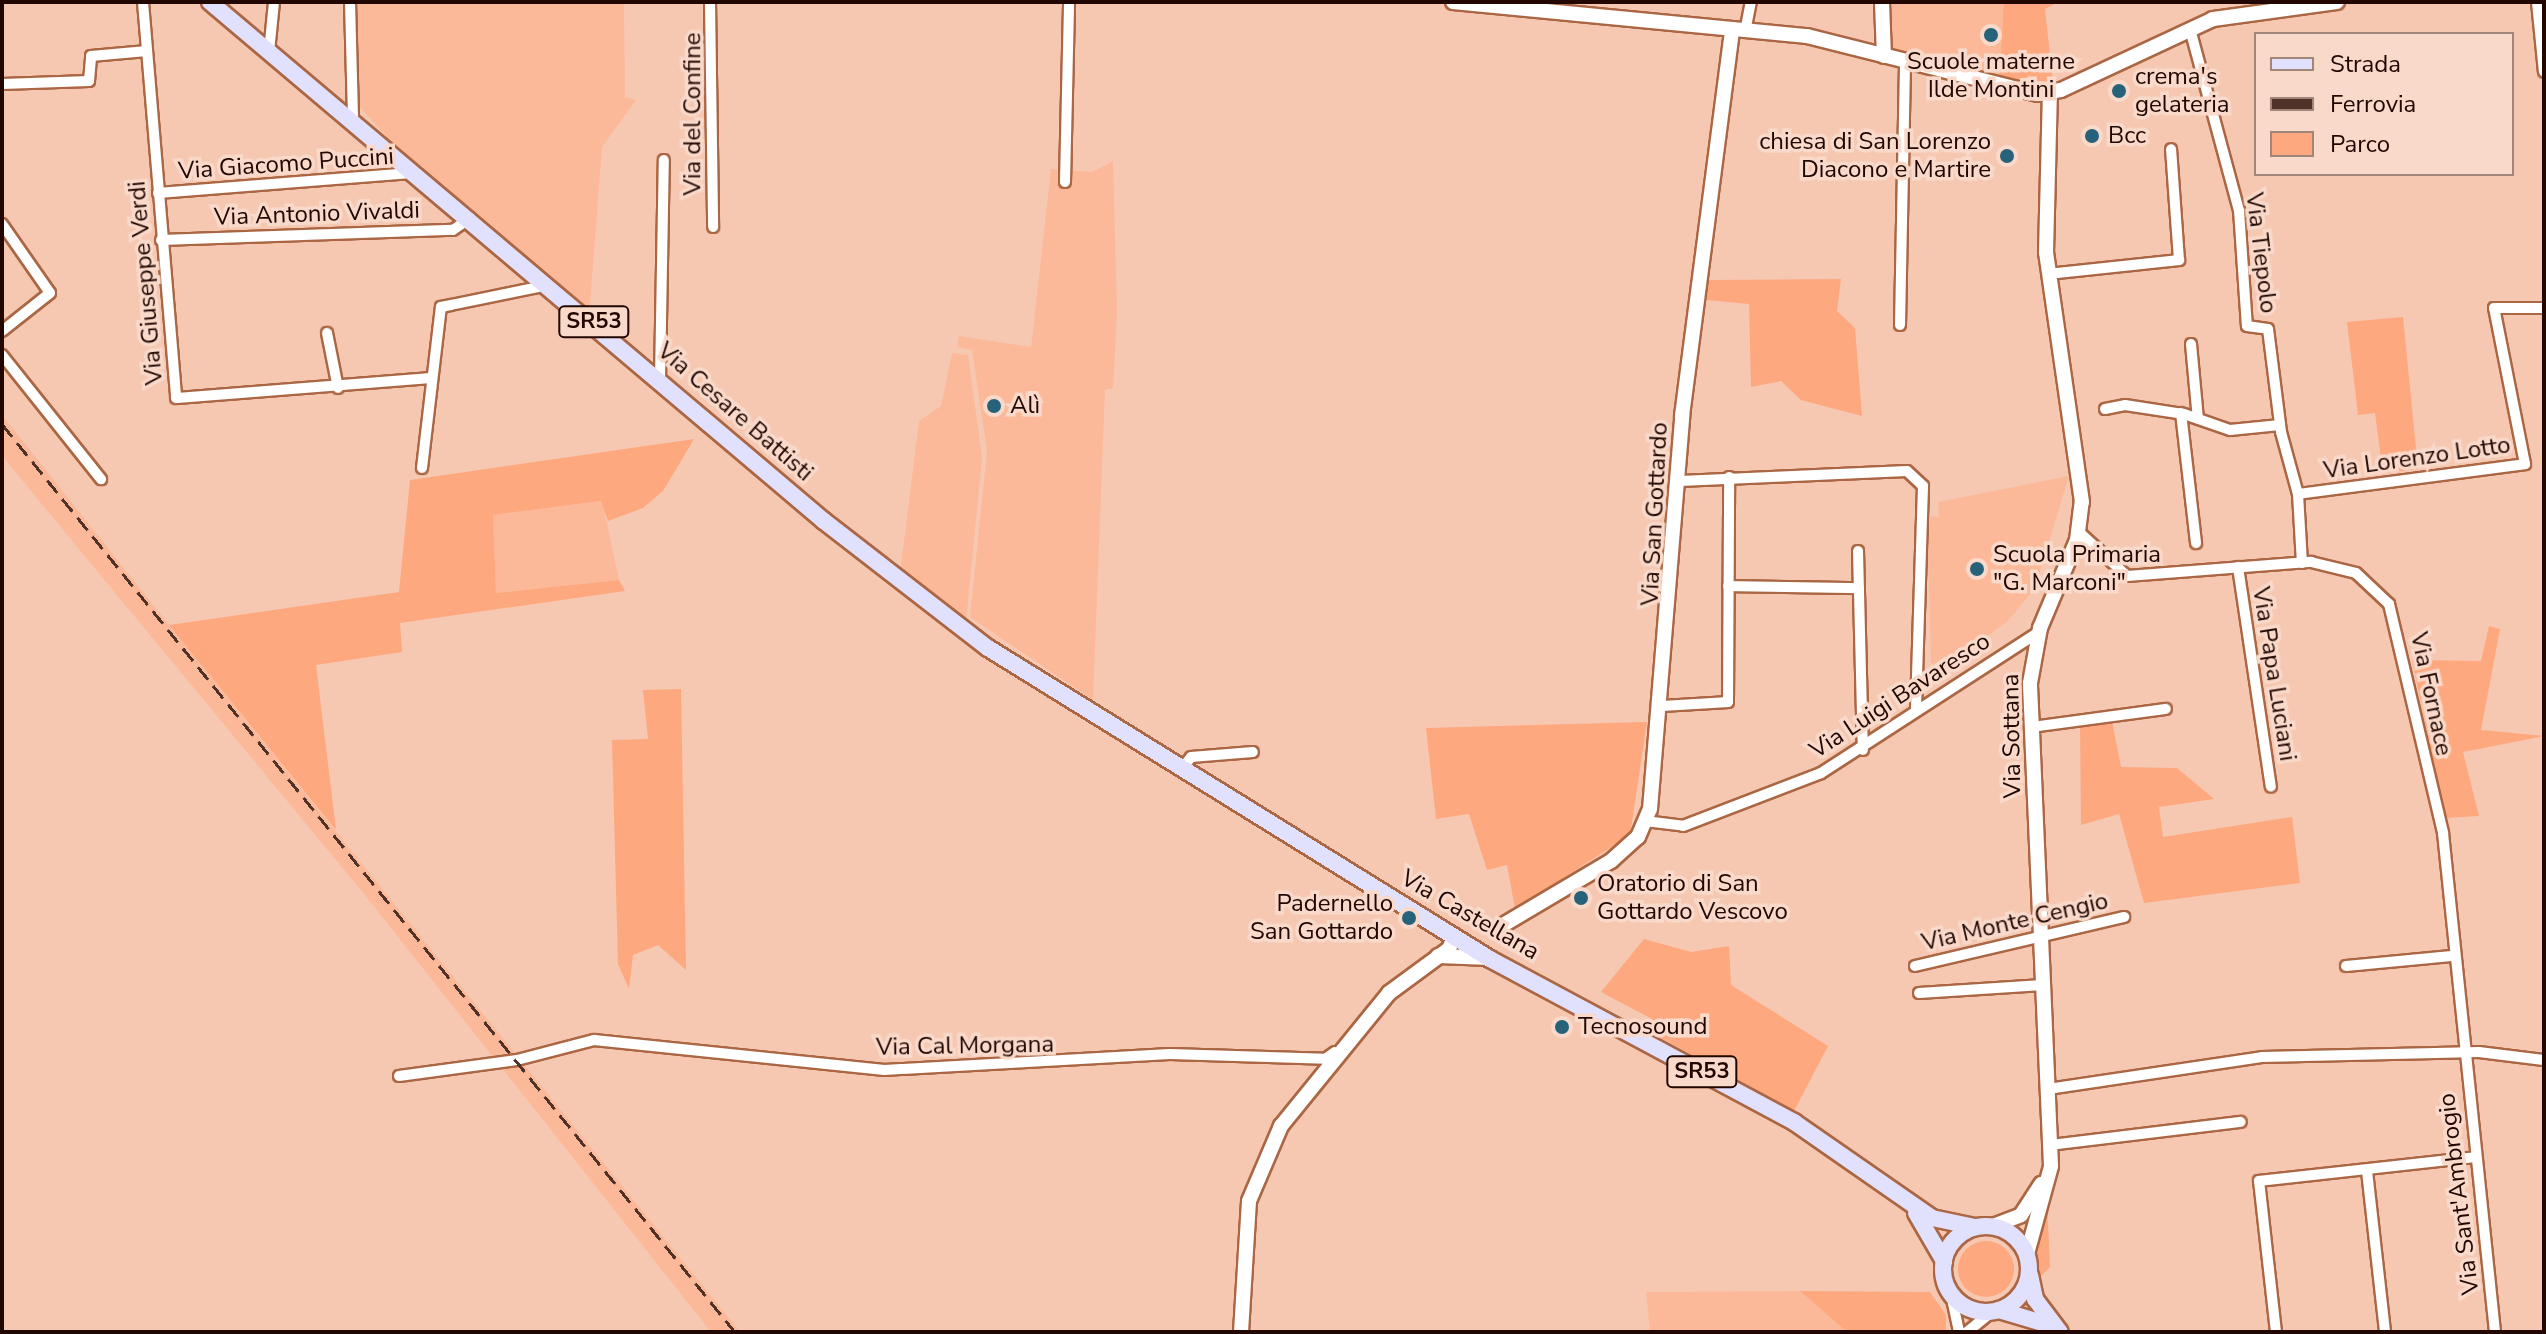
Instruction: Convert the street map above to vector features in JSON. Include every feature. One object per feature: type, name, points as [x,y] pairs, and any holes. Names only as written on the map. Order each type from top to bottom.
[{"type":"main road","name":"Via Cesare Battisti","points":[[210,2],[549,283],[824,521],[1014,665]]},
{"type":"main road","name":"Via Castellana","points":[[1014,665],[1490,959],[1794,1122],[1904,1200],[1945,1224],[1975,1227]]},
{"type":"main road","name":"Via Castellana","points":[[1904,1200],[1944,1261]]},
{"type":"main road","name":"SR53","points":[[1975,1227],[1993,1226]]},
{"type":"main road","points":[[1993,1226],[2010,1233],[2027,1254],[2036,1301],[2060,1332]]},
{"type":"main road","points":[[1944,1261],[1952,1242],[1975,1227]]},
{"type":"main road","name":"SR53","points":[[1944,1261],[1951,1294]]},
{"type":"main road","points":[[1995,1311],[2022,1294],[2030,1272]]},
{"type":"main road","points":[[1951,1294],[1969,1309],[2030,1314],[2060,1332]]},
{"type":"street","name":"Via Giuseppe Verdi","points":[[143,2],[161,240],[178,400],[429,378]]},
{"type":"street","points":[[269,52],[274,2]]},
{"type":"street","points":[[350,2],[353,120]]},
{"type":"street","name":"Via del Confine","points":[[710,2],[713,227]]},
{"type":"street","points":[[1065,182],[1069,2]]},
{"type":"street","points":[[1453,2],[1738,32],[1807,36],[2050,93],[2190,29],[2243,12],[2337,2]]},
{"type":"street","points":[[1738,32],[1751,2]]},
{"type":"street","points":[[1882,2],[1884,56]]},
{"type":"street","points":[[2537,2],[2544,72]]},
{"type":"street","name":"Via Tiepolo","points":[[2190,29],[2239,210],[2247,326],[2268,329],[2280,425],[2298,494],[2302,563]]},
{"type":"street","name":"Via San Gottardo","points":[[1645,821],[1663,706],[1680,481],[1738,32]]},
{"type":"street","points":[[2,84],[89,81],[91,56],[147,51]]},
{"type":"street","points":[[1900,325],[1905,61]]},
{"type":"street","name":"Via Sottana","points":[[2027,1254],[2049,1184],[2050,1147],[2032,727],[2039,632],[2079,532],[2080,457],[2048,274],[2050,93]]},
{"type":"street","points":[[2048,274],[2179,260],[2171,149]]},
{"type":"street","points":[[660,379],[664,160]]},
{"type":"street","name":"Via Giacomo Puccini","points":[[158,193],[416,172]]},
{"type":"street","name":"Via Antonio Vivaldi","points":[[161,240],[453,230],[470,218]]},
{"type":"street","points":[[2,224],[50,293],[2,331]]},
{"type":"street","points":[[422,468],[429,378],[445,304],[530,293],[549,283]]},
{"type":"street","name":"Via Lorenzo Lotto","points":[[2298,494],[2525,464],[2494,308],[2544,308]]},
{"type":"street","points":[[327,333],[338,388]]},
{"type":"street","points":[[2191,344],[2198,419]]},
{"type":"street","points":[[2,355],[101,479]]},
{"type":"street","points":[[2105,409],[2125,405],[2181,413],[2230,430],[2280,425]]},
{"type":"street","points":[[2181,413],[2196,543]]},
{"type":"street","points":[[1680,481],[1907,471],[1923,486],[1916,708]]},
{"type":"street","points":[[1663,706],[1728,702],[1729,477]]},
{"type":"street","name":"Via Fornace","points":[[2079,532],[2127,576],[2302,563],[2356,573],[2389,604],[2443,833],[2463,1052]]},
{"type":"street","points":[[1858,551],[1863,750]]},
{"type":"street","name":"Via Papa Luciani","points":[[2238,567],[2271,787]]},
{"type":"street","points":[[1728,586],[1859,588]]},
{"type":"street","name":"Via Luigi Bavaresco","points":[[1645,821],[1683,826],[1732,812],[1863,750],[1916,708],[2039,632]]},
{"type":"street","points":[[2032,727],[2166,709]]},
{"type":"street","points":[[1181,770],[1191,757],[1253,752]]},
{"type":"street","points":[[1503,925],[1611,861],[1645,821]]},
{"type":"street","name":"Via Monte Cengio","points":[[1915,966],[2124,917]]},
{"type":"street","points":[[1241,1332],[1249,1201],[1281,1126],[1335,1052],[1433,955],[1449,949],[1454,937]]},
{"type":"street","points":[[1433,955],[1490,959]]},
{"type":"street","points":[[2346,966],[2452,956]]},
{"type":"street","points":[[1919,993],[2043,985]]},
{"type":"street","name":"Via Cal Morgana","points":[[399,1076],[517,1060],[594,1040],[884,1070],[1170,1054],[1325,1059],[1335,1052]]},
{"type":"street","points":[[2048,1089],[2262,1057],[2463,1052],[2544,1060]]},
{"type":"street","name":"Via Sant'Ambrogio","points":[[2463,1052],[2495,1332]]},
{"type":"street","points":[[2050,1147],[2241,1122]]},
{"type":"street","name":"Via Sottana","points":[[1993,1226],[2028,1208],[2050,1147]]},
{"type":"street","points":[[2276,1332],[2259,1181],[2475,1157]]},
{"type":"street","points":[[2367,1171],[2385,1332]]},
{"type":"street","points":[[1951,1294],[1959,1332]]},
{"type":"street","points":[[1967,1332],[1995,1311]]},
{"type":"shaded area","points":[[355,2],[624,2],[625,97],[636,100],[602,147],[589,318],[421,175],[358,105]]},
{"type":"shaded area","points":[[1888,2],[2004,2],[1999,79],[1891,54]]},
{"type":"shaded area","points":[[1113,161],[1117,310],[1113,388],[1105,390],[1093,700],[970,617],[987,452],[972,350],[957,347],[959,336],[1031,347],[1051,169],[1092,172]]},
{"type":"shaded area","points":[[952,353],[968,355],[982,458],[966,622],[1040,674],[899,582],[919,421],[941,406]]},
{"type":"shaded area","points":[[2,415],[740,1332],[711,1332],[364,894],[2,456]]},
{"type":"shaded area","points":[[2069,476],[2035,588],[2008,621],[1943,669],[1931,663],[1927,516],[1939,517],[1938,502]]},
{"type":"shaded area","points":[[602,501],[619,580],[496,593],[493,515]]},
{"type":"shaded area","points":[[1800,1291],[1847,1332],[1650,1332],[1646,1292]]},
{"type":"green space","points":[[2004,2],[2058,2],[2045,9],[2053,82],[1999,79]]},
{"type":"green space","points":[[1841,279],[1837,311],[1855,328],[1862,416],[1801,400],[1781,381],[1751,387],[1749,304],[1706,300],[1708,280]]},
{"type":"green space","points":[[2403,317],[2418,469],[2383,473],[2375,413],[2358,415],[2347,322]]},
{"type":"green space","points":[[694,439],[663,491],[643,508],[608,521],[601,501],[493,515],[496,593],[619,580],[625,591],[400,623],[402,652],[316,665],[336,830],[169,625],[399,592],[410,480]]},
{"type":"green space","points":[[2489,626],[2500,629],[2481,730],[2544,736],[2463,752],[2479,816],[2445,818],[2412,660],[2481,661]]},
{"type":"green space","points":[[681,689],[686,970],[658,945],[633,955],[629,989],[618,964],[612,740],[648,739],[643,690]]},
{"type":"green space","points":[[2080,720],[2112,721],[2121,767],[2177,768],[2214,799],[2159,807],[2163,837],[2292,817],[2300,883],[2144,903],[2119,814],[2081,825]]},
{"type":"green space","points":[[1647,722],[1630,835],[1515,909],[1507,865],[1487,870],[1469,814],[1436,819],[1426,728]]},
{"type":"green space","points":[[1644,939],[1691,952],[1729,946],[1731,985],[1828,1046],[1794,1111],[1647,1030],[1652,1019],[1601,992]]},
{"type":"green space","points":[[2047,1201],[2050,1267],[2038,1279],[2050,1306],[2037,1282],[2035,1248]]},
{"type":"green space","points":[[1986,1241],[2006,1249],[2014,1269],[2006,1289],[1986,1297],[1966,1289],[1958,1269],[1966,1249]]},
{"type":"green space","points":[[1800,1291],[1930,1292],[1946,1315],[1946,1332],[1847,1332]]},
{"type":"railway","points":[[2,424],[735,1332]]},
{"type":"place","name":"Scuole materne Ilde Montini","points":[[1991,35]]},
{"type":"place","name":"crema's gelateria","points":[[2119,91]]},
{"type":"place","name":"Bcc","points":[[2092,136]]},
{"type":"place","name":"chiesa di San Lorenzo Diacono e Martire","points":[[2007,156]]},
{"type":"place","name":"Alì","points":[[994,406]]},
{"type":"place","name":"Scuola Primaria \"G. Marconi\"","points":[[1977,569]]},
{"type":"place","name":"Oratorio di San Gottardo Vescovo","points":[[1581,898]]},
{"type":"place","name":"Padernello San Gottardo","points":[[1409,918]]},
{"type":"place","name":"Tecnosound","points":[[1562,1027]]}]
